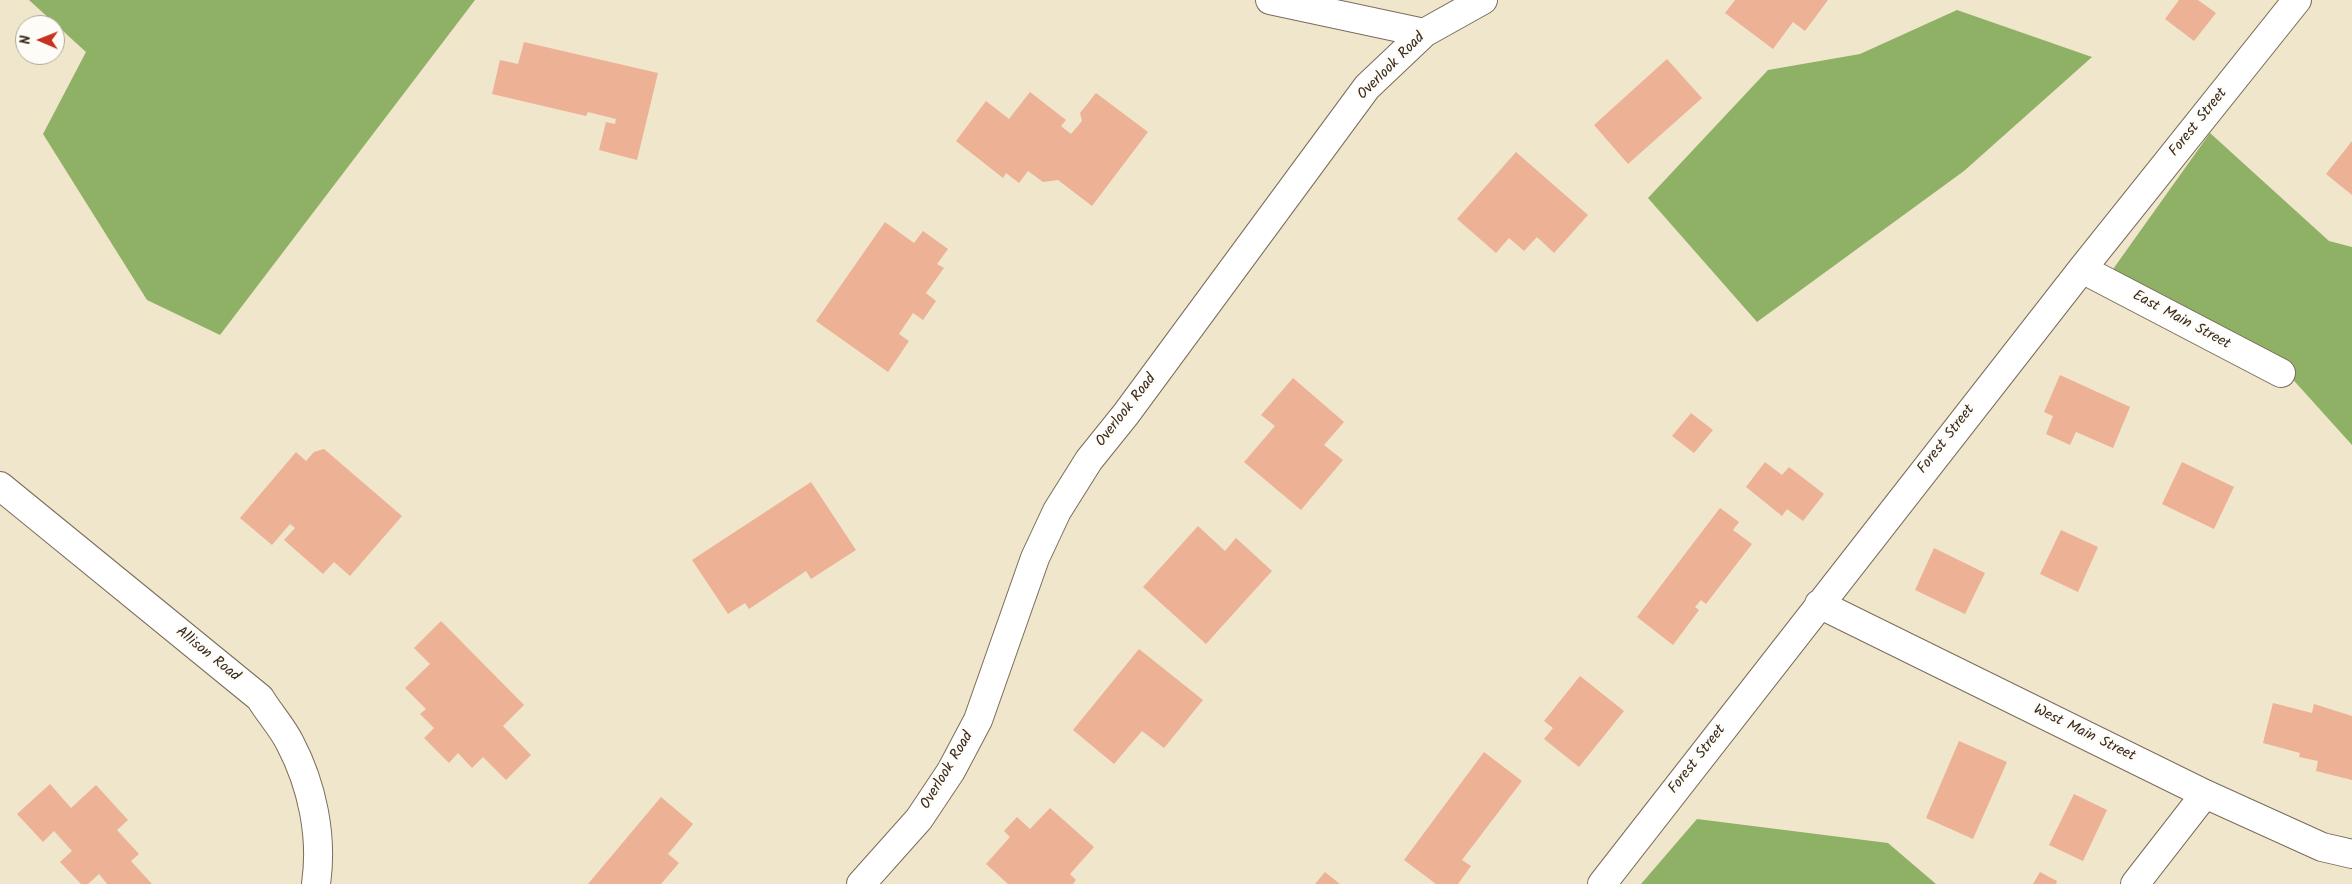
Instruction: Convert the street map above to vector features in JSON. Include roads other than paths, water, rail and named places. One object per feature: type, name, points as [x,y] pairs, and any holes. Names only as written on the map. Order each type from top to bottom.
[{"type":"street","points":[[1270,0],[1424,33]]},
{"type":"street","name":"Overlook Road","points":[[861,884],[919,819],[951,771],[978,720],[1035,558],[1057,511],[1089,460],[1126,414],[1367,87],[1424,33],[1483,0]]},
{"type":"street","name":"Forest Street","points":[[1602,884],[2082,269],[2297,0]]},
{"type":"street","name":"East Main Street","points":[[2082,269],[2281,373]]},
{"type":"street","name":"Allison Road","points":[[0,486],[260,698],[290,741],[306,780],[316,825],[318,871],[316,884]]},
{"type":"street","name":"West Main Street","points":[[1819,604],[2204,794],[2322,847],[2352,854]]},
{"type":"street","points":[[2135,884],[2204,794]]}]
